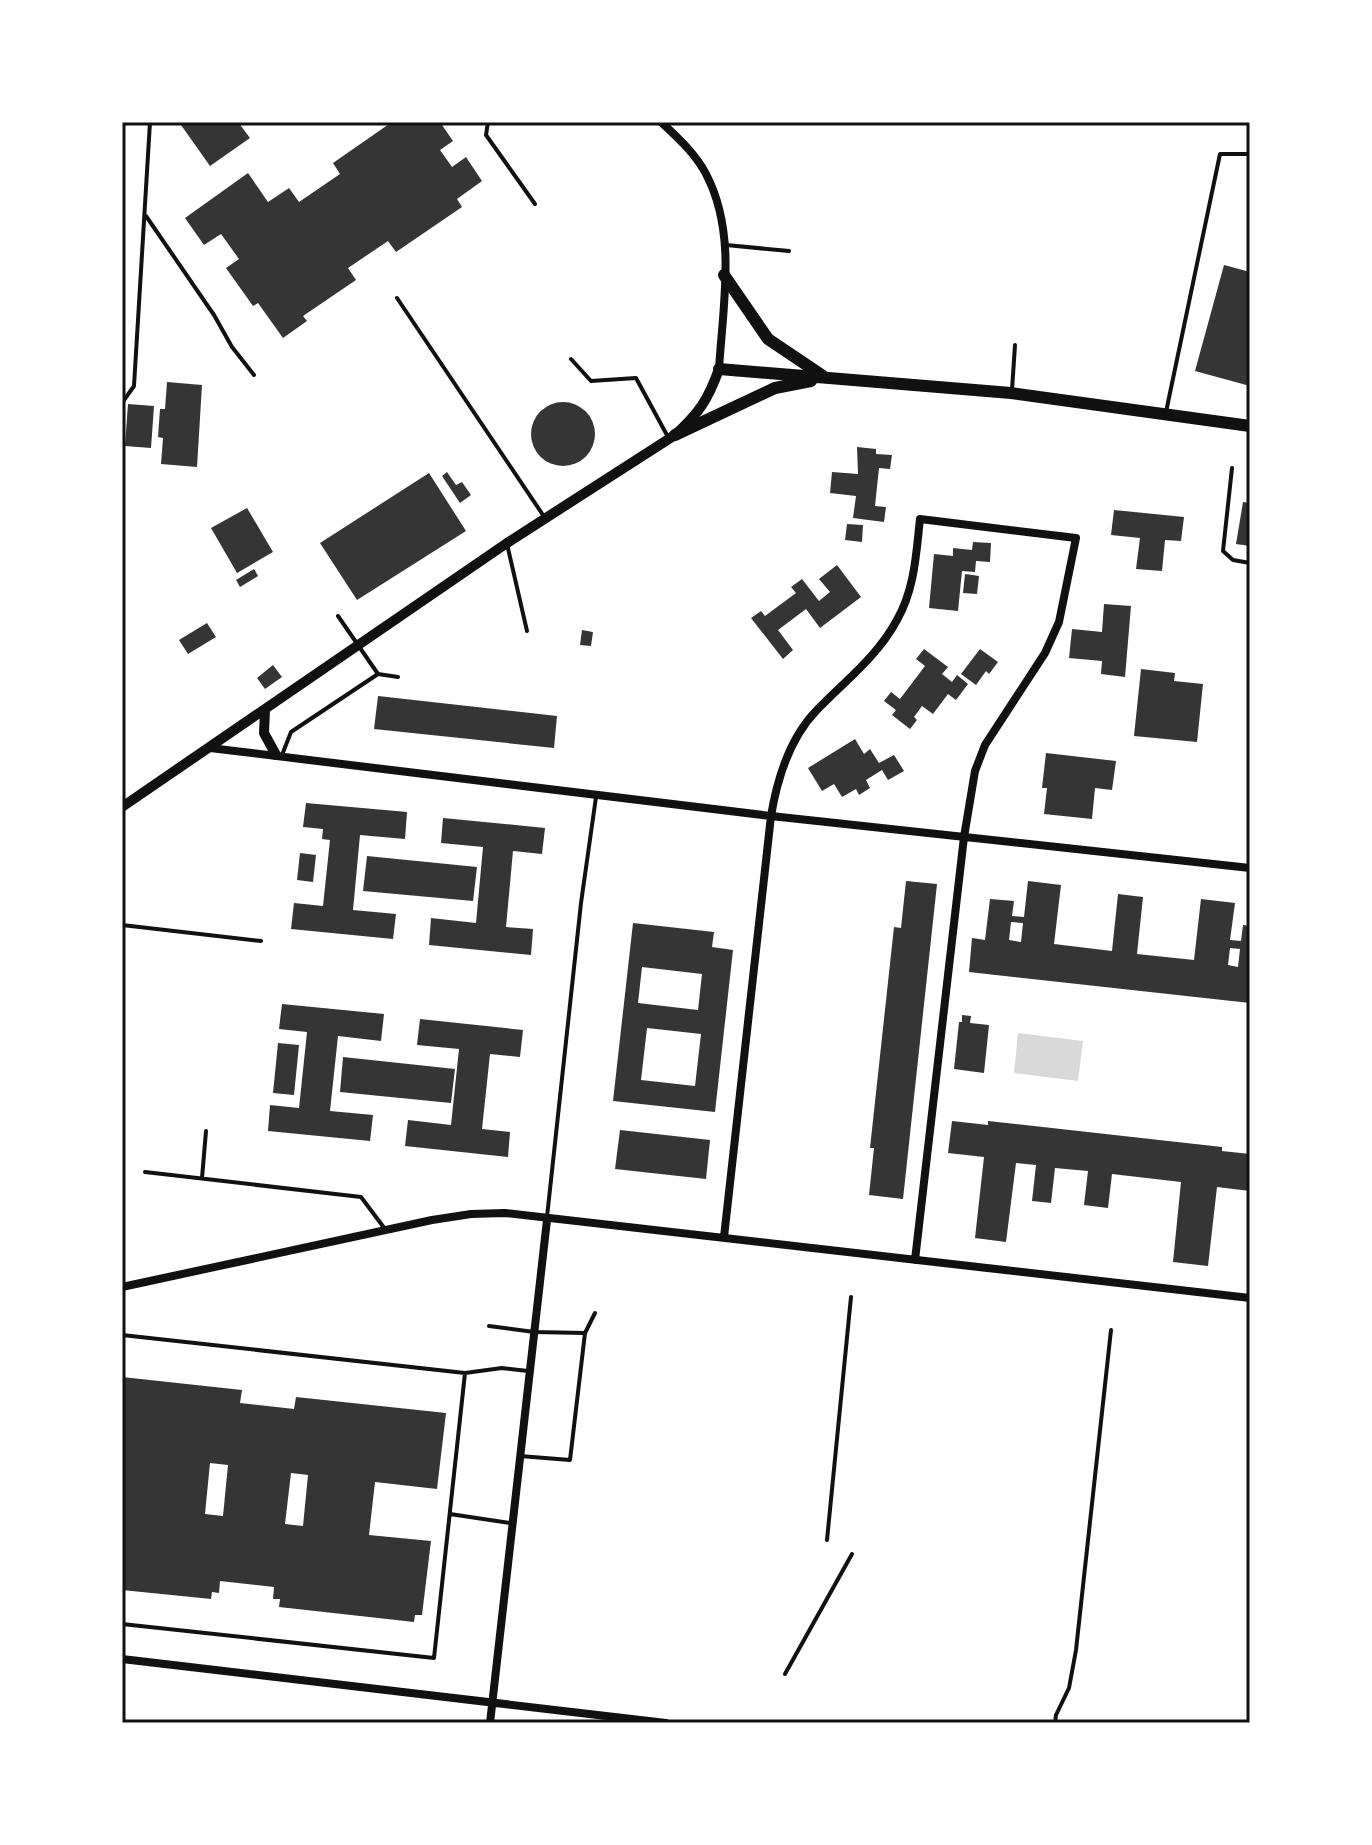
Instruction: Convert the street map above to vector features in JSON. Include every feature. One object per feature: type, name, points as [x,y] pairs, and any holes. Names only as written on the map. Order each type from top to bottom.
[{"type":"main road","points":[[724,275],[768,339],[826,378]]},
{"type":"main road","points":[[719,369],[1011,393],[1250,426]]},
{"type":"main road","points":[[672,437],[775,388],[826,378]]},
{"type":"street","points":[[122,807],[507,543],[672,437],[698,415],[710,396],[719,369],[726,245],[717,198],[705,171],[686,146],[661,122]]},
{"type":"street","points":[[724,1237],[771,816],[784,765],[814,713],[852,679],[897,620],[912,586],[920,519],[1076,538],[1059,622],[1045,653],[985,745],[975,771],[964,837],[915,1260]]},
{"type":"street","points":[[265,710],[264,733],[279,755]]},
{"type":"street","points":[[210,748],[771,816],[1250,868]]},
{"type":"street","points":[[122,1287],[471,1214],[505,1213],[1250,1298]]},
{"type":"street","points":[[490,1723],[547,1220]]},
{"type":"street","points":[[122,1659],[666,1723]]},
{"type":"lane","points":[[122,403],[134,386],[150,122]]},
{"type":"lane","points":[[488,122],[486,135],[535,204]]},
{"type":"lane","points":[[1165,414],[1220,154],[1250,154]]},
{"type":"lane","points":[[145,214],[214,315],[232,347],[254,375]]},
{"type":"lane","points":[[726,245],[789,251]]},
{"type":"lane","points":[[397,298],[545,518]]},
{"type":"lane","points":[[1011,393],[1015,345]]},
{"type":"lane","points":[[571,359],[591,381],[636,378],[672,437]]},
{"type":"lane","points":[[1232,468],[1223,551],[1233,560],[1250,563]]},
{"type":"lane","points":[[507,543],[527,631]]},
{"type":"lane","points":[[338,616],[378,674]]},
{"type":"lane","points":[[279,755],[291,732],[378,674],[398,677]]},
{"type":"lane","points":[[547,1220],[581,903],[596,794]]},
{"type":"lane","points":[[122,925],[261,941]]},
{"type":"lane","points":[[202,1178],[206,1131]]},
{"type":"lane","points":[[145,1172],[361,1197],[386,1231]]},
{"type":"lane","points":[[827,1540],[851,1297]]},
{"type":"lane","points":[[520,1456],[570,1460],[585,1333],[595,1313]]},
{"type":"lane","points":[[489,1326],[534,1332],[585,1333]]},
{"type":"lane","points":[[1055,1723],[1069,1688],[1076,1650],[1111,1330]]},
{"type":"lane","points":[[122,1335],[465,1373],[502,1368],[530,1372]]},
{"type":"lane","points":[[122,1624],[434,1658],[465,1373]]},
{"type":"lane","points":[[450,1514],[513,1523]]},
{"type":"lane","points":[[785,1674],[852,1554]]},
{"type":"shaded area","points":[[1018,1033],[1083,1041],[1078,1081],[1014,1073]]},
{"type":"building","points":[[184,122],[238,122],[250,138],[210,166],[181,125]]},
{"type":"building","points":[[392,122],[446,122],[442,125],[453,141],[440,150],[452,167],[466,157],[482,181],[457,199],[462,207],[396,252],[388,241],[348,268],[356,280],[303,316],[307,321],[283,338],[258,303],[253,306],[226,268],[239,259],[221,234],[204,245],[185,218],[248,173],[268,202],[289,188],[299,202],[340,174],[333,163]]},
{"type":"building","points":[[1224,265],[1250,272],[1250,386],[1195,371]]},
{"type":"building","points":[[167,382],[202,385],[197,467],[161,464],[163,438],[158,437],[160,409],[165,409]]},
{"type":"building","points":[[563,402],[575,404],[586,411],[593,422],[593,446],[586,457],[575,464],[563,466],[551,464],[540,457],[533,446],[531,434],[533,422],[540,411],[551,404]]},
{"type":"building","points":[[128,404],[154,406],[151,448],[125,446]]},
{"type":"building","points":[[857,447],[876,449],[876,454],[892,455],[890,469],[879,468],[875,506],[886,507],[884,522],[853,518],[856,496],[830,493],[832,472],[858,474]]},
{"type":"building","points":[[447,472],[456,485],[462,482],[471,495],[460,503],[442,476]]},
{"type":"building","points":[[429,473],[466,531],[357,600],[320,543]]},
{"type":"building","points":[[1243,502],[1250,503],[1250,546],[1236,544]]},
{"type":"building","points":[[247,508],[273,552],[237,573],[211,528]]},
{"type":"building","points":[[1114,510],[1184,517],[1181,541],[1165,540],[1162,571],[1136,569],[1140,538],[1111,535]]},
{"type":"building","points":[[847,524],[863,525],[862,542],[845,540]]},
{"type":"building","points":[[973,542],[991,543],[990,562],[976,561],[975,572],[962,571],[958,611],[929,608],[934,554],[953,556],[953,548],[972,550]]},
{"type":"building","points":[[837,565],[861,597],[820,628],[806,609],[778,630],[793,650],[783,659],[751,618],[761,611],[765,616],[796,593],[791,587],[802,579],[819,601],[830,592],[819,579]]},
{"type":"building","points":[[254,569],[258,576],[240,587],[236,580]]},
{"type":"building","points":[[965,574],[979,576],[977,594],[963,593]]},
{"type":"building","points":[[1104,604],[1131,606],[1125,677],[1101,674],[1102,661],[1069,658],[1072,629],[1102,632]]},
{"type":"building","points":[[207,623],[216,637],[188,654],[179,640]]},
{"type":"building","points":[[582,630],[593,632],[591,646],[580,645]]},
{"type":"building","points":[[924,649],[948,667],[942,674],[952,682],[957,675],[968,684],[956,700],[948,694],[933,714],[922,706],[910,729],[892,715],[896,710],[884,701],[891,692],[900,699],[925,666],[916,659]]},
{"type":"building","points":[[980,649],[998,662],[989,674],[986,671],[976,685],[961,674]]},
{"type":"building","points":[[273,665],[282,677],[265,689],[257,678]]},
{"type":"building","points":[[1141,669],[1175,673],[1174,681],[1203,684],[1197,742],[1134,736]]},
{"type":"building","points":[[378,696],[557,716],[554,748],[374,729]]},
{"type":"building","points":[[855,739],[864,754],[870,749],[879,763],[894,755],[904,771],[888,780],[882,770],[866,780],[870,788],[859,795],[856,789],[842,797],[834,784],[822,791],[808,768]]},
{"type":"building","points":[[1046,753],[1116,761],[1112,790],[1095,788],[1092,819],[1044,814],[1047,788],[1042,788]]},
{"type":"building","points":[[306,803],[407,812],[405,839],[360,835],[353,910],[396,914],[393,939],[291,929],[294,903],[323,906],[330,840],[322,839],[323,829],[303,827]]},
{"type":"building","points":[[443,818],[545,828],[542,854],[513,851],[506,927],[533,929],[531,955],[429,945],[431,918],[476,923],[483,847],[441,843]]},
{"type":"building","points":[[300,853],[316,855],[313,882],[297,880]]},
{"type":"building","points":[[367,856],[477,867],[473,901],[363,891]]},
{"type":"building","points":[[906,881],[937,884],[903,1199],[869,1195],[874,1148],[870,1148],[894,927],[901,928]]},
{"type":"building","points":[[1028,881],[1061,885],[1054,944],[1112,951],[1118,894],[1143,897],[1137,954],[1194,960],[1201,899],[1235,903],[1230,940],[1241,941],[1243,925],[1250,926],[1250,1003],[969,972],[972,938],[985,940],[990,899],[1014,901],[1012,916],[1024,917]],"holes":[[[1011,922],[1023,923],[1021,942],[1009,940]],[[1230,948],[1240,949],[1238,967],[1228,965]]]},
{"type":"building","points":[[633,923],[714,932],[712,947],[733,950],[715,1112],[613,1101]],"holes":[[[642,967],[702,974],[698,1010],[638,1003]],[[647,1028],[701,1034],[695,1086],[641,1080]]]},
{"type":"building","points":[[282,1004],[384,1014],[381,1041],[338,1036],[330,1111],[373,1115],[370,1141],[268,1131],[270,1105],[299,1108],[307,1032],[279,1029]]},
{"type":"building","points":[[962,1015],[971,1016],[970,1023],[989,1025],[984,1073],[954,1069]]},
{"type":"building","points":[[420,1019],[523,1030],[520,1057],[490,1054],[482,1129],[510,1132],[508,1157],[405,1146],[408,1120],[451,1125],[459,1049],[417,1045]]},
{"type":"building","points":[[278,1043],[299,1045],[294,1095],[273,1093]]},
{"type":"building","points":[[343,1057],[455,1069],[451,1103],[340,1092]]},
{"type":"building","points":[[952,1121],[988,1125],[988,1121],[1222,1147],[1222,1151],[1250,1154],[1250,1191],[1217,1187],[1208,1266],[1173,1262],[1181,1182],[1112,1174],[1108,1208],[1084,1205],[1088,1171],[1055,1168],[1051,1203],[1032,1201],[1036,1165],[1016,1163],[1006,1242],[975,1238],[984,1157],[948,1153]]},
{"type":"building","points":[[620,1130],[710,1140],[706,1179],[615,1169]]},
{"type":"building","points":[[122,1377],[242,1390],[240,1403],[294,1409],[296,1397],[446,1413],[437,1489],[375,1482],[369,1535],[431,1541],[422,1615],[415,1615],[414,1622],[279,1607],[280,1599],[273,1599],[274,1587],[220,1581],[219,1593],[212,1592],[211,1599],[122,1590]],"holes":[[[210,1463],[228,1465],[223,1516],[205,1514]],[[291,1473],[308,1475],[303,1526],[285,1524]]]}]
